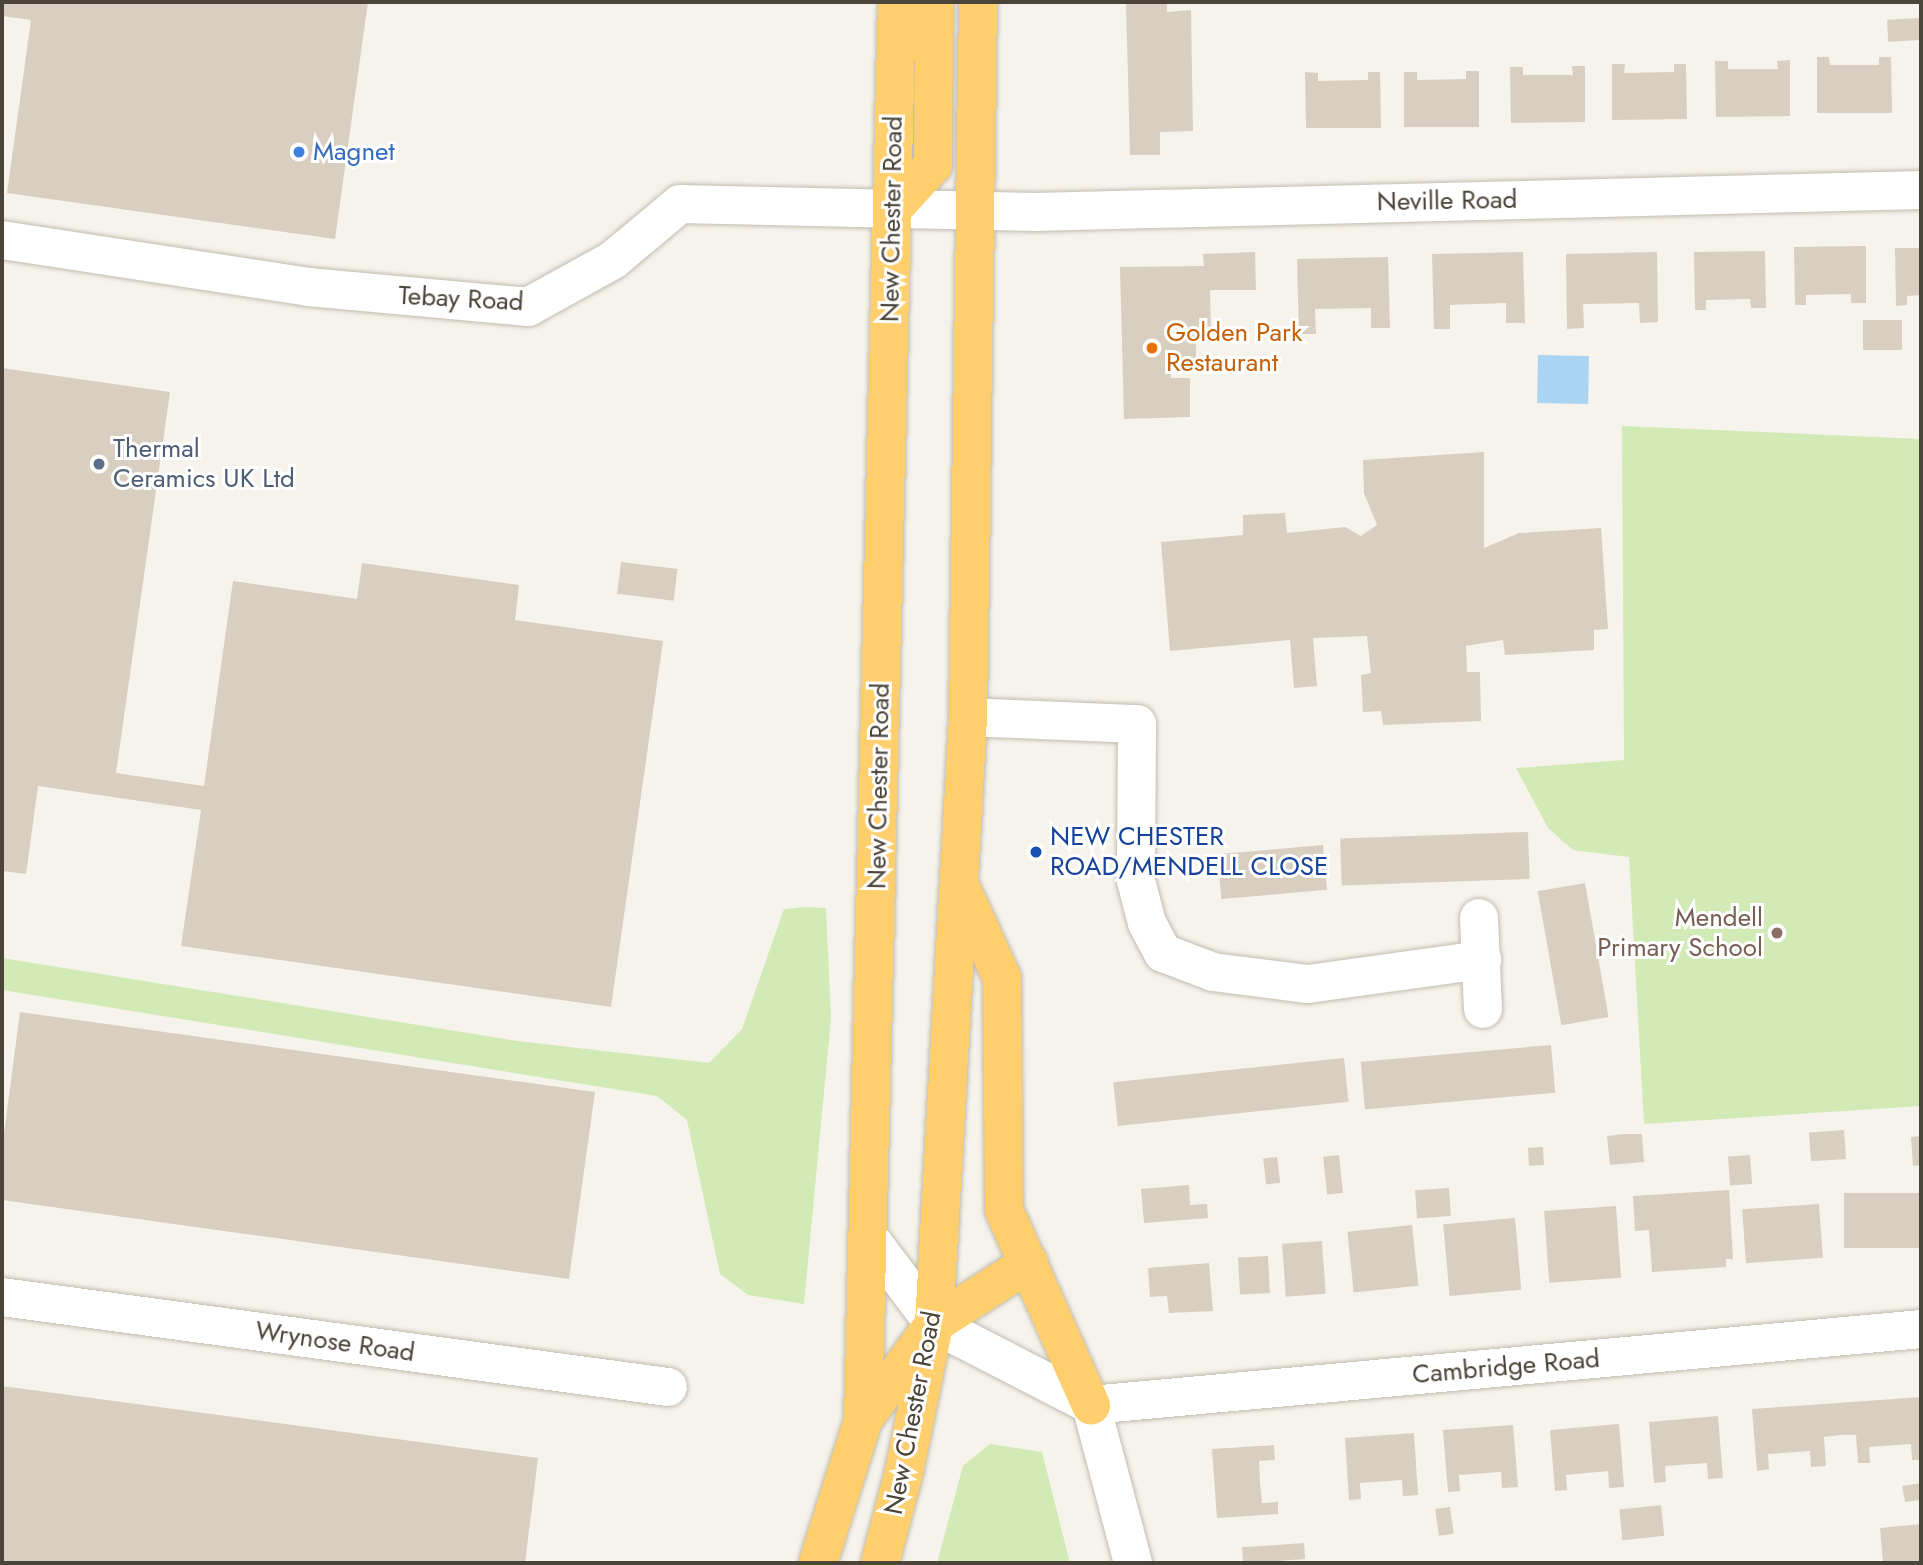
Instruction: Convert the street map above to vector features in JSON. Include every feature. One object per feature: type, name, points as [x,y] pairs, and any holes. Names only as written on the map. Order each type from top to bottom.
[{"type":"highway","name":"New Chester Road","points":[[818,1563],[863,1420],[897,2]]},
{"type":"highway","points":[[892,211],[933,165],[934,2]]},
{"type":"highway","name":"New Chester Road","points":[[880,1563],[904,1472],[934,1324],[968,716],[972,212],[978,2]]},
{"type":"highway","points":[[959,883],[1002,978],[1004,1210],[1091,1405]]},
{"type":"highway","points":[[863,1420],[934,1324],[1029,1263]]},
{"type":"street","name":"Neville Road","points":[[892,211],[972,212],[1921,190]]},
{"type":"street","name":"Tebay Road","points":[[2,240],[308,287],[528,307],[613,260],[680,204],[892,211]]},
{"type":"street","points":[[968,716],[1137,724],[1136,881],[1147,923],[1163,953],[1213,972],[1308,984],[1482,960]]},
{"type":"street","points":[[1479,918],[1483,1009]]},
{"type":"street","points":[[868,1236],[934,1324],[1091,1405],[1133,1563]]},
{"type":"street","name":"Wrynose Road","points":[[2,1297],[668,1387]]},
{"type":"street","name":"Cambridge Road","points":[[1091,1405],[1921,1329]]},
{"type":"green space","name":"Mendell Primary School","points":[[1622,426],[1921,439],[1921,1106],[1644,1124],[1629,857],[1573,850],[1548,828],[1516,768],[1624,760]]},
{"type":"green space","points":[[826,908],[831,1018],[804,1304],[748,1295],[720,1274],[687,1120],[657,1096],[2,990],[2,958],[517,1041],[709,1063],[742,1029],[784,909]]},
{"type":"green space","points":[[990,1444],[1042,1452],[1070,1563],[937,1563],[963,1466]]},
{"type":"water","points":[[1538,355],[1589,356],[1588,404],[1537,403]]},
{"type":"building","points":[[2,2],[368,2],[335,239],[7,193],[31,20],[2,16]]},
{"type":"building","points":[[1126,2],[1167,2],[1167,12],[1191,10],[1193,131],[1160,132],[1160,155],[1130,155]]},
{"type":"building","points":[[1920,18],[1921,40],[1888,42],[1887,20]]},
{"type":"building","points":[[1817,57],[1829,57],[1830,65],[1879,65],[1879,57],[1891,57],[1892,113],[1817,113]]},
{"type":"building","points":[[1790,60],[1790,116],[1716,117],[1715,61],[1728,61],[1728,69],[1778,69],[1777,61]]},
{"type":"building","points":[[1612,64],[1625,64],[1624,73],[1674,72],[1674,64],[1686,64],[1687,119],[1612,120]]},
{"type":"building","points":[[1572,66],[1585,66],[1585,122],[1511,123],[1510,67],[1523,67],[1523,75],[1573,75]]},
{"type":"building","points":[[1466,71],[1479,71],[1479,127],[1404,127],[1404,72],[1417,72],[1417,80],[1466,79]]},
{"type":"building","points":[[1305,72],[1318,73],[1318,81],[1368,80],[1368,72],[1380,72],[1381,128],[1306,128]]},
{"type":"building","points":[[1866,246],[1866,303],[1851,303],[1851,294],[1806,295],[1806,305],[1795,305],[1794,247]]},
{"type":"building","points":[[1895,248],[1921,248],[1921,295],[1907,296],[1907,305],[1896,306]]},
{"type":"building","points":[[1765,251],[1766,308],[1751,308],[1750,299],[1706,300],[1706,310],[1695,310],[1694,252]]},
{"type":"building","points":[[1255,252],[1256,290],[1210,290],[1211,328],[1196,328],[1196,361],[1171,362],[1171,378],[1190,378],[1190,417],[1124,419],[1120,267],[1204,266],[1203,254]]},
{"type":"building","points":[[1523,252],[1525,323],[1506,323],[1506,303],[1450,305],[1450,329],[1434,329],[1432,254]]},
{"type":"building","points":[[1657,252],[1658,322],[1640,323],[1639,303],[1583,304],[1584,328],[1567,329],[1566,254]]},
{"type":"building","points":[[1388,257],[1390,328],[1371,328],[1371,308],[1315,309],[1316,334],[1299,334],[1297,259]]},
{"type":"building","points":[[1863,320],[1902,320],[1902,350],[1863,350]]},
{"type":"building","points":[[2,368],[170,392],[116,773],[204,786],[233,581],[357,599],[362,563],[519,585],[515,620],[663,641],[611,1007],[181,946],[201,810],[38,786],[26,874],[2,871]]},
{"type":"building","points":[[1484,452],[1484,548],[1519,533],[1601,528],[1608,629],[1594,630],[1594,650],[1505,655],[1503,640],[1466,646],[1467,672],[1480,672],[1481,721],[1383,725],[1381,711],[1363,712],[1361,675],[1371,673],[1367,636],[1313,638],[1317,686],[1294,688],[1290,640],[1170,651],[1161,542],[1243,535],[1243,515],[1285,513],[1287,533],[1345,527],[1361,536],[1377,525],[1364,493],[1363,460]]},
{"type":"building","points":[[621,562],[678,569],[674,601],[617,594]]},
{"type":"building","points":[[1528,832],[1530,879],[1342,886],[1340,839]]},
{"type":"building","points":[[1323,845],[1327,890],[1221,899],[1217,854]]},
{"type":"building","points":[[1585,883],[1609,1017],[1561,1025],[1538,891]]},
{"type":"building","points":[[20,1012],[595,1092],[569,1279],[2,1200],[2,1149]]},
{"type":"building","points":[[1551,1045],[1555,1093],[1365,1109],[1361,1062]]},
{"type":"building","points":[[1344,1058],[1349,1102],[1118,1126],[1113,1082]]},
{"type":"building","points":[[1844,1130],[1846,1159],[1811,1161],[1809,1132]]},
{"type":"building","points":[[1642,1134],[1644,1162],[1610,1165],[1607,1136]]},
{"type":"building","points":[[1921,1136],[1921,1165],[1913,1166],[1911,1137]]},
{"type":"building","points":[[1543,1147],[1544,1165],[1529,1166],[1528,1148]]},
{"type":"building","points":[[1339,1155],[1343,1193],[1327,1194],[1323,1157]]},
{"type":"building","points":[[1750,1155],[1752,1184],[1730,1185],[1728,1157]]},
{"type":"building","points":[[1277,1157],[1280,1183],[1266,1185],[1263,1159]]},
{"type":"building","points":[[1189,1185],[1190,1205],[1207,1204],[1208,1218],[1144,1223],[1141,1189]]},
{"type":"building","points":[[1449,1188],[1451,1216],[1417,1218],[1415,1190]]},
{"type":"building","points":[[1729,1190],[1733,1259],[1726,1259],[1726,1267],[1652,1272],[1649,1230],[1635,1231],[1633,1196]]},
{"type":"building","points":[[1844,1193],[1921,1193],[1921,1248],[1844,1248]]},
{"type":"building","points":[[1819,1204],[1823,1258],[1746,1263],[1742,1209]]},
{"type":"building","points":[[1616,1206],[1621,1278],[1549,1283],[1544,1211]]},
{"type":"building","points":[[1515,1218],[1521,1290],[1450,1296],[1443,1224]]},
{"type":"building","points":[[1412,1225],[1418,1286],[1354,1292],[1347,1232]]},
{"type":"building","points":[[1322,1241],[1326,1294],[1286,1297],[1282,1244]]},
{"type":"building","points":[[1268,1256],[1270,1293],[1240,1295],[1238,1258]]},
{"type":"building","points":[[1209,1263],[1213,1311],[1169,1313],[1167,1296],[1150,1297],[1148,1268]]},
{"type":"building","points":[[2,1386],[538,1458],[525,1563],[2,1563]]},
{"type":"building","points":[[1921,1397],[1921,1460],[1912,1460],[1911,1444],[1869,1447],[1870,1463],[1858,1463],[1856,1435],[1840,1435],[1824,1437],[1826,1466],[1811,1467],[1810,1451],[1768,1454],[1769,1469],[1757,1471],[1752,1409]]},
{"type":"building","points":[[1718,1416],[1723,1478],[1708,1479],[1707,1463],[1665,1466],[1666,1482],[1654,1483],[1649,1422]]},
{"type":"building","points":[[1619,1424],[1624,1487],[1609,1488],[1608,1471],[1566,1475],[1567,1490],[1555,1491],[1550,1430]]},
{"type":"building","points":[[1513,1425],[1518,1487],[1502,1488],[1501,1472],[1459,1475],[1460,1491],[1448,1492],[1443,1430]]},
{"type":"building","points":[[1414,1433],[1418,1495],[1403,1496],[1402,1480],[1360,1483],[1361,1499],[1349,1500],[1345,1438]]},
{"type":"building","points":[[1274,1445],[1275,1460],[1259,1461],[1260,1482],[1262,1503],[1278,1502],[1278,1514],[1217,1518],[1212,1449]]},
{"type":"building","points":[[1921,1483],[1921,1500],[1905,1502],[1902,1486]]},
{"type":"building","points":[[1661,1505],[1664,1536],[1622,1540],[1619,1509]]},
{"type":"building","points":[[1450,1507],[1454,1534],[1439,1536],[1435,1509]]},
{"type":"building","points":[[1921,1524],[1921,1563],[1883,1563],[1880,1528]]},
{"type":"building","points":[[1304,1543],[1305,1559],[1243,1563],[1242,1547]]},
{"type":"place","name":"Magnet","points":[[299,152]]},
{"type":"place","name":"Golden Park Restaurant","points":[[1152,348]]},
{"type":"place","name":"Thermal Ceramics UK Ltd","points":[[99,464]]},
{"type":"place","name":"NEW CHESTER ROAD/MENDELL CLOSE","points":[[1036,852]]},
{"type":"place","name":"Mendell Primary School","points":[[1777,933]]}]
